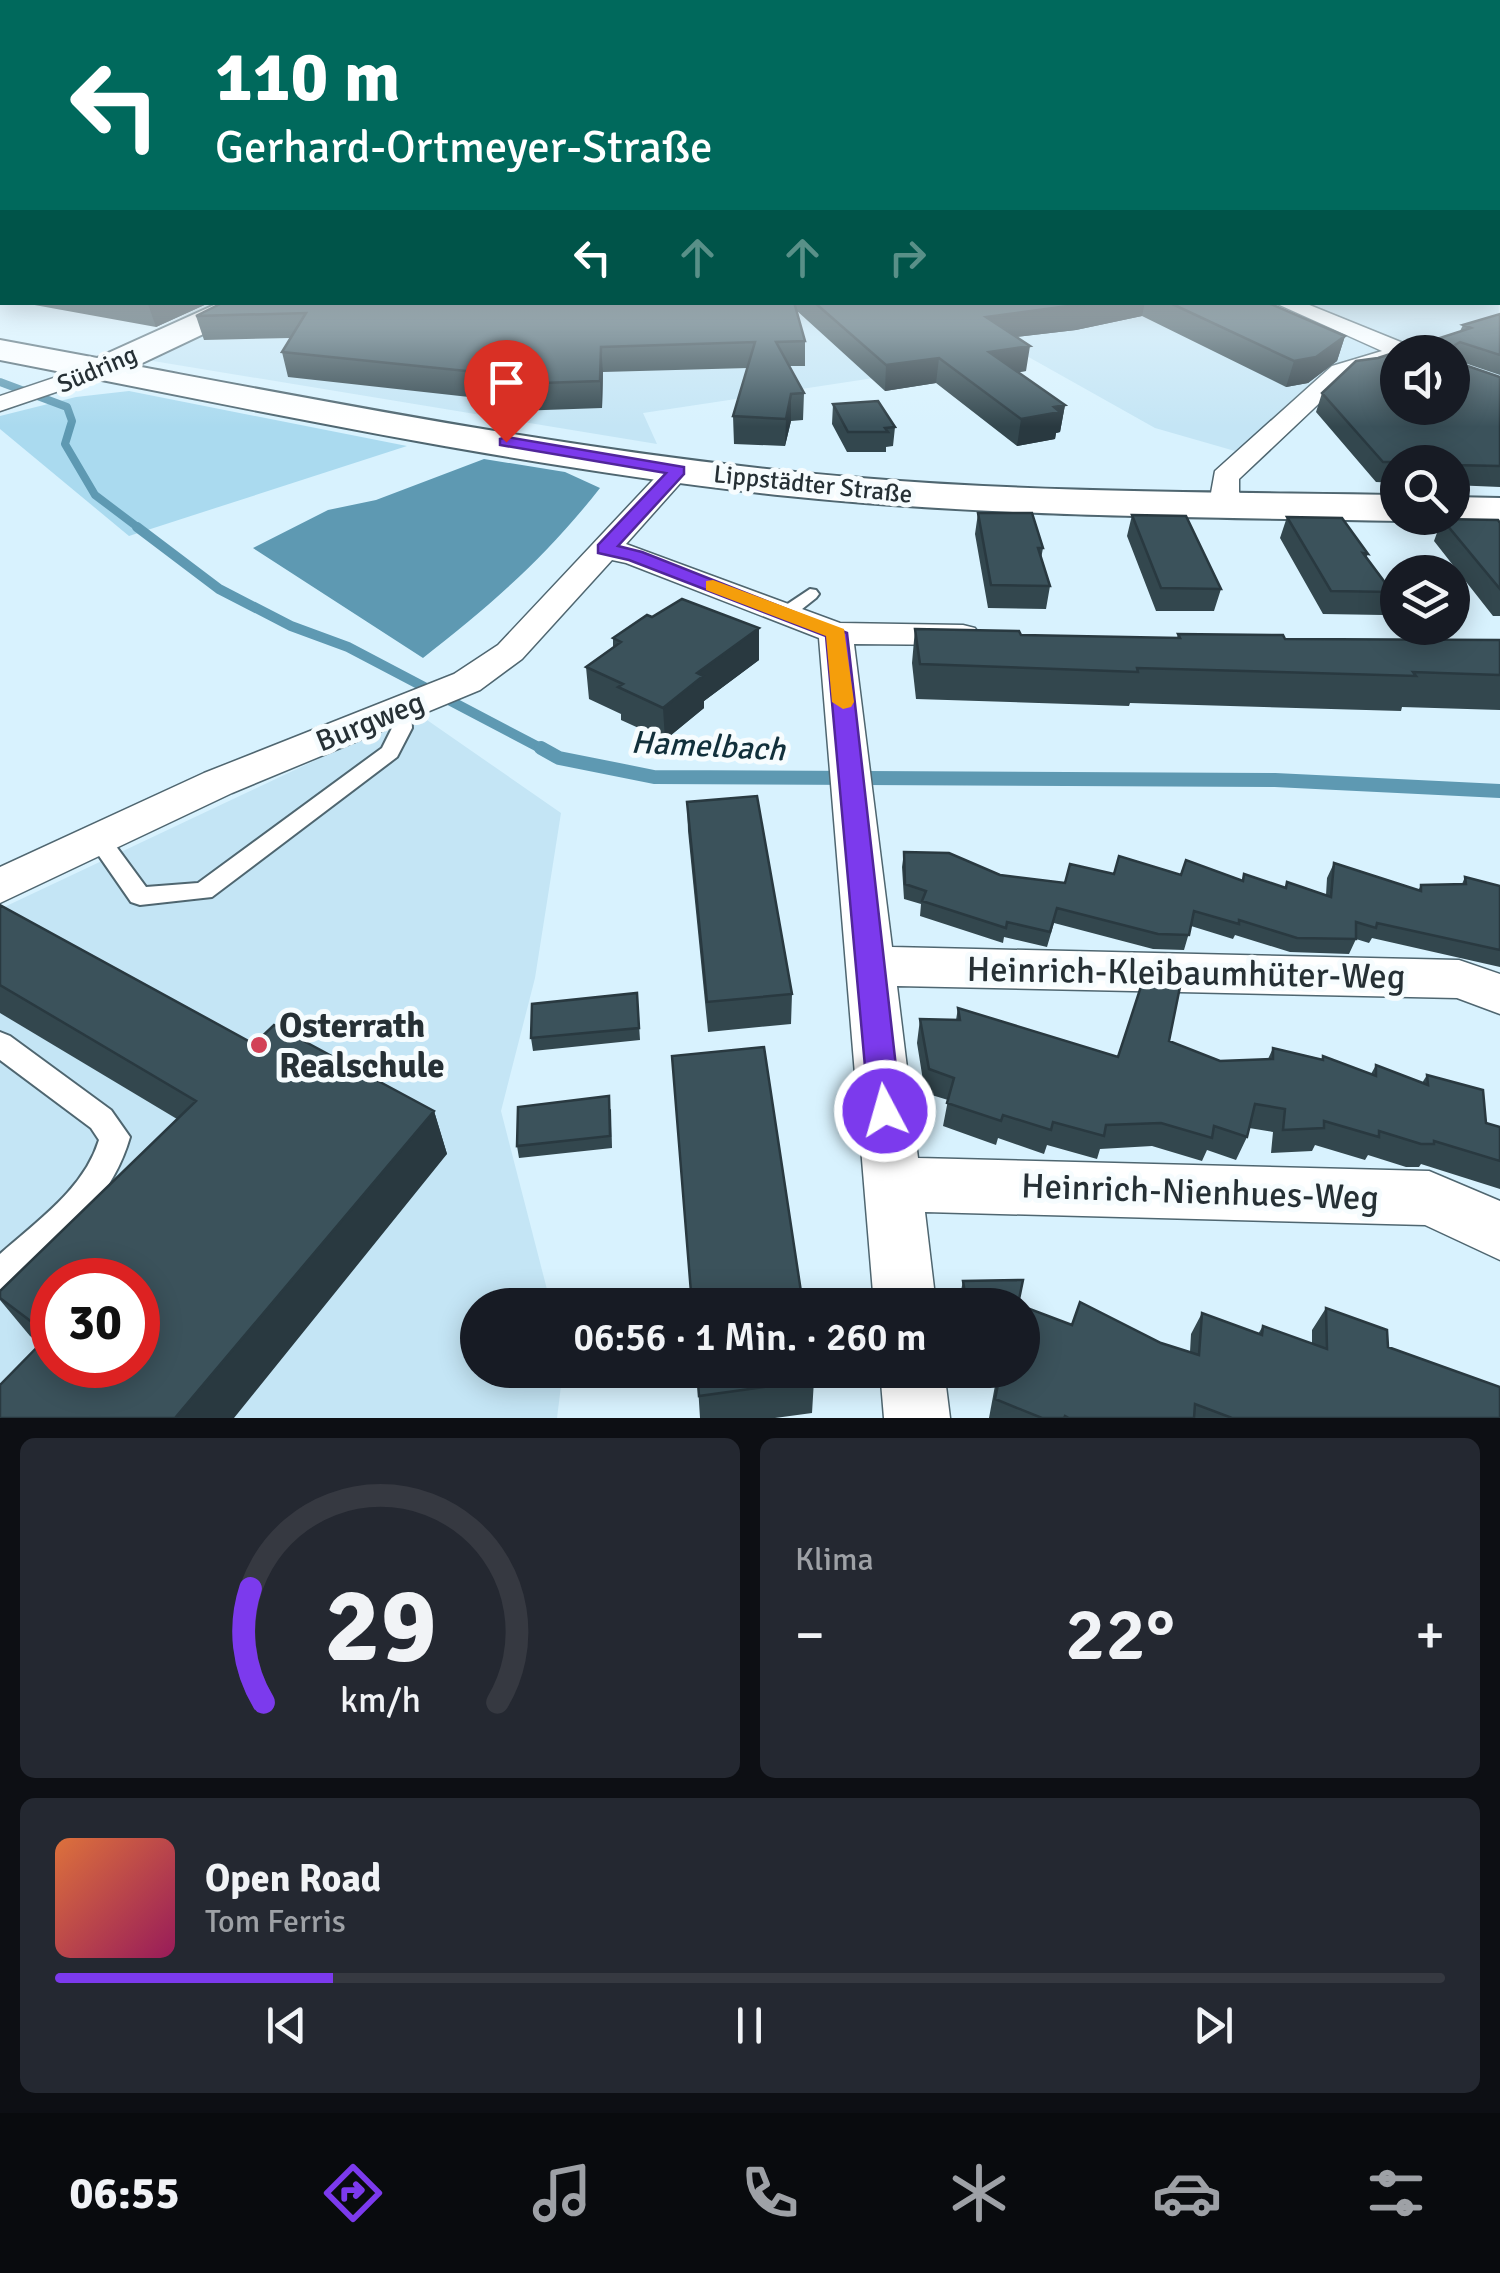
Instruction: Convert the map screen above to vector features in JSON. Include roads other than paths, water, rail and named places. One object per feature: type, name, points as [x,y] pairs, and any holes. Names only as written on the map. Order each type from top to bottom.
[{"type":"street","name":"Südring","points":[[7,402],[101,369],[240,305]]},
{"type":"street","points":[[1290,305],[1380,341]]},
{"type":"street","name":"Lippstädter Straße","points":[[0,350],[678,470],[836,488],[999,500],[1380,508]]},
{"type":"street","points":[[1234,505],[1225,493],[1225,477],[1340,371],[1380,358]]},
{"type":"street","name":"Burgweg","points":[[0,886],[218,783],[466,682],[510,652],[678,470]]},
{"type":"street","points":[[1470,510],[1500,511]]},
{"type":"street","points":[[605,549],[798,603],[836,633],[990,635]]},
{"type":"street","points":[[836,633],[903,1288]]},
{"type":"street","name":"Heinrich-Kleibaumhüter-Weg","points":[[870,966],[1458,978],[1500,994]]},
{"type":"street","name":"Heinrich-Nienhues-Weg","points":[[893,1184],[1429,1198],[1500,1231]]},
{"type":"street","points":[[914,1388],[917,1418]]},
{"type":"lane","points":[[99,840],[140,896],[204,890],[390,752],[409,707]]},
{"type":"lane","points":[[0,1044],[101,1119],[115,1136],[112,1156],[88,1191],[0,1276]]},
{"type":"waterway","name":"Hamelbach","points":[[0,382],[67,407],[72,421],[65,444],[95,495],[140,529]]},
{"type":"waterway","name":"Hamelbach","points":[[137,527],[219,589],[291,626],[348,647],[546,751]]},
{"type":"waterway","name":"Hamelbach","points":[[541,748],[559,758],[654,777],[1275,780],[1500,791]]},
{"type":"place","name":"Osterrath Realschule","points":[[259,1045]]}]
